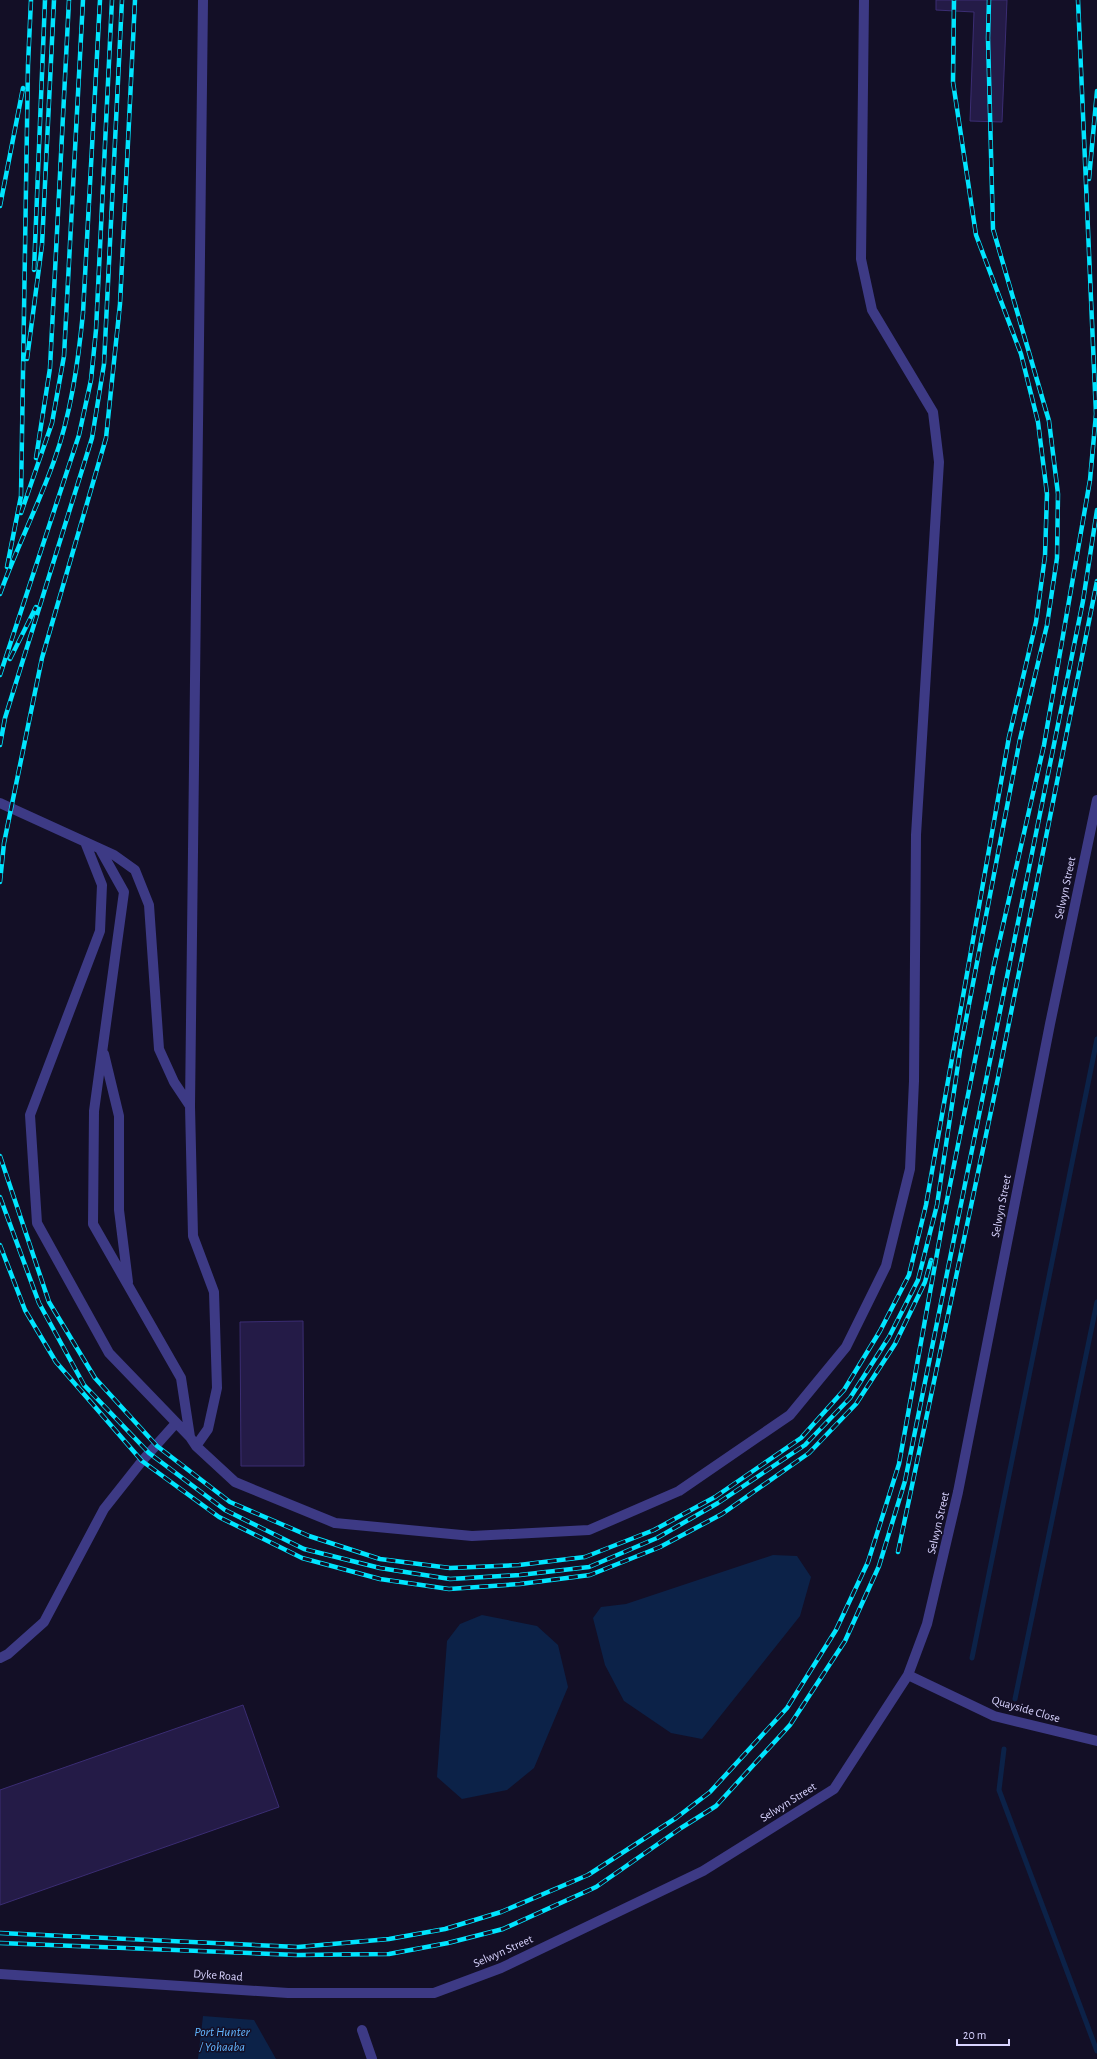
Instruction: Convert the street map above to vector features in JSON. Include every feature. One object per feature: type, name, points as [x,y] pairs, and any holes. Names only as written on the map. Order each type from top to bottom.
[{"type":"street","points":[[196,1446],[208,1429],[217,1388],[214,1292],[193,1236],[190,1106],[204,0]]},
{"type":"street","points":[[85,842],[102,885],[100,931],[30,1115],[37,1223],[109,1353],[190,1437],[196,1446],[234,1482],[335,1523],[472,1536],[589,1530],[680,1491],[790,1415],[846,1347],[886,1266],[910,1169],[914,1082],[916,835],[939,462],[933,412],[872,310],[861,259],[864,0]]},
{"type":"street","name":"Selwyn Street","points":[[434,1993],[500,1968],[704,1871],[834,1789],[908,1675],[927,1624],[958,1492],[1049,1032],[1097,800]]},
{"type":"street","points":[[0,803],[114,855],[136,870],[149,905],[159,1049],[174,1082],[190,1106]]},
{"type":"street","points":[[100,849],[124,892],[94,1111],[93,1224],[181,1378],[190,1437]]},
{"type":"street","points":[[103,1048],[119,1116],[119,1210],[129,1287]]},
{"type":"street","points":[[0,1658],[8,1654],[44,1622],[104,1509],[142,1461],[176,1423]]},
{"type":"street","name":"Quayside Close","points":[[908,1675],[994,1716],[1097,1741]]},
{"type":"street","name":"Dyke Road","points":[[0,1974],[288,1993],[434,1993]]},
{"type":"street","points":[[362,2030],[372,2059]]},
{"type":"water","points":[[773,1555],[797,1556],[811,1577],[800,1616],[702,1739],[671,1733],[624,1701],[605,1665],[593,1618],[601,1607],[626,1604]]},
{"type":"water","points":[[482,1615],[537,1626],[558,1645],[568,1687],[534,1768],[507,1790],[462,1799],[437,1777],[447,1641],[460,1624]]},
{"type":"water","name":"Port Hunter / Yohaaba","points":[[203,2016],[254,2020],[276,2059],[198,2059]]},
{"type":"building","points":[[936,0],[1007,0],[1002,122],[970,121],[974,12],[936,10]]},
{"type":"building","points":[[303,1321],[304,1466],[241,1466],[240,1322]]},
{"type":"building","points":[[243,1705],[279,1807],[0,1905],[0,1790]]},
{"type":"waterway","points":[[972,1658],[1097,1039]]},
{"type":"waterway","points":[[1015,1699],[1097,1302]]},
{"type":"waterway","points":[[1004,1749],[999,1790],[1097,2051]]},
{"type":"railway","points":[[7,567],[21,496],[28,65],[31,0]]},
{"type":"railway","points":[[34,270],[45,0]]},
{"type":"railway","points":[[27,359],[42,245],[54,0]]},
{"type":"railway","points":[[36,458],[50,368],[69,0]]},
{"type":"railway","points":[[21,513],[52,423],[64,356],[83,0]]},
{"type":"railway","points":[[0,594],[54,461],[65,425],[73,388],[83,313],[100,0]]},
{"type":"railway","points":[[0,675],[79,435],[91,380],[96,330],[112,0]]},
{"type":"railway","points":[[0,745],[5,718],[92,438],[104,364],[122,0]]},
{"type":"railway","points":[[0,882],[4,843],[42,658],[106,438],[120,304],[135,0]]},
{"type":"railway","points":[[0,1156],[49,1302],[95,1378],[157,1446],[230,1502],[309,1536],[380,1559],[450,1568],[519,1565],[585,1557],[654,1530],[715,1497],[801,1438],[844,1390],[880,1331],[909,1275],[926,1205],[1009,737],[1036,622],[1045,556],[1047,494],[1038,422],[1021,354],[976,235],[953,82],[954,0]]},
{"type":"railway","points":[[0,1197],[39,1303],[84,1385],[149,1453],[225,1510],[304,1549],[380,1568],[450,1579],[520,1575],[589,1567],[657,1538],[718,1503],[805,1445],[850,1398],[889,1337],[918,1280],[937,1205],[960,1051],[1020,739],[1047,625],[1057,558],[1058,494],[1049,421],[993,229],[988,38],[989,0]]},
{"type":"railway","points":[[0,1933],[298,1947],[389,1939],[445,1929],[501,1912],[588,1875],[676,1818],[710,1792],[787,1708],[836,1630],[868,1562],[899,1464],[944,1215],[994,965],[1044,745],[1090,480],[1096,414],[1078,0]]},
{"type":"railway","points":[[0,206],[23,88]]},
{"type":"railway","points":[[1089,179],[1097,91]]},
{"type":"railway","points":[[0,1943],[297,1955],[389,1954],[448,1943],[503,1929],[596,1887],[681,1828],[716,1806],[790,1725],[845,1641],[879,1566],[905,1481],[1083,601],[1097,510]]},
{"type":"railway","points":[[898,1552],[998,1078],[1097,581]]},
{"type":"railway","points":[[10,659],[36,607]]},
{"type":"railway","points":[[0,1245],[25,1310],[56,1362],[142,1461],[219,1517],[302,1558],[380,1579],[449,1589],[520,1584],[590,1575],[660,1547],[722,1514],[809,1453],[856,1404],[895,1344],[925,1282],[931,1260]]}]
